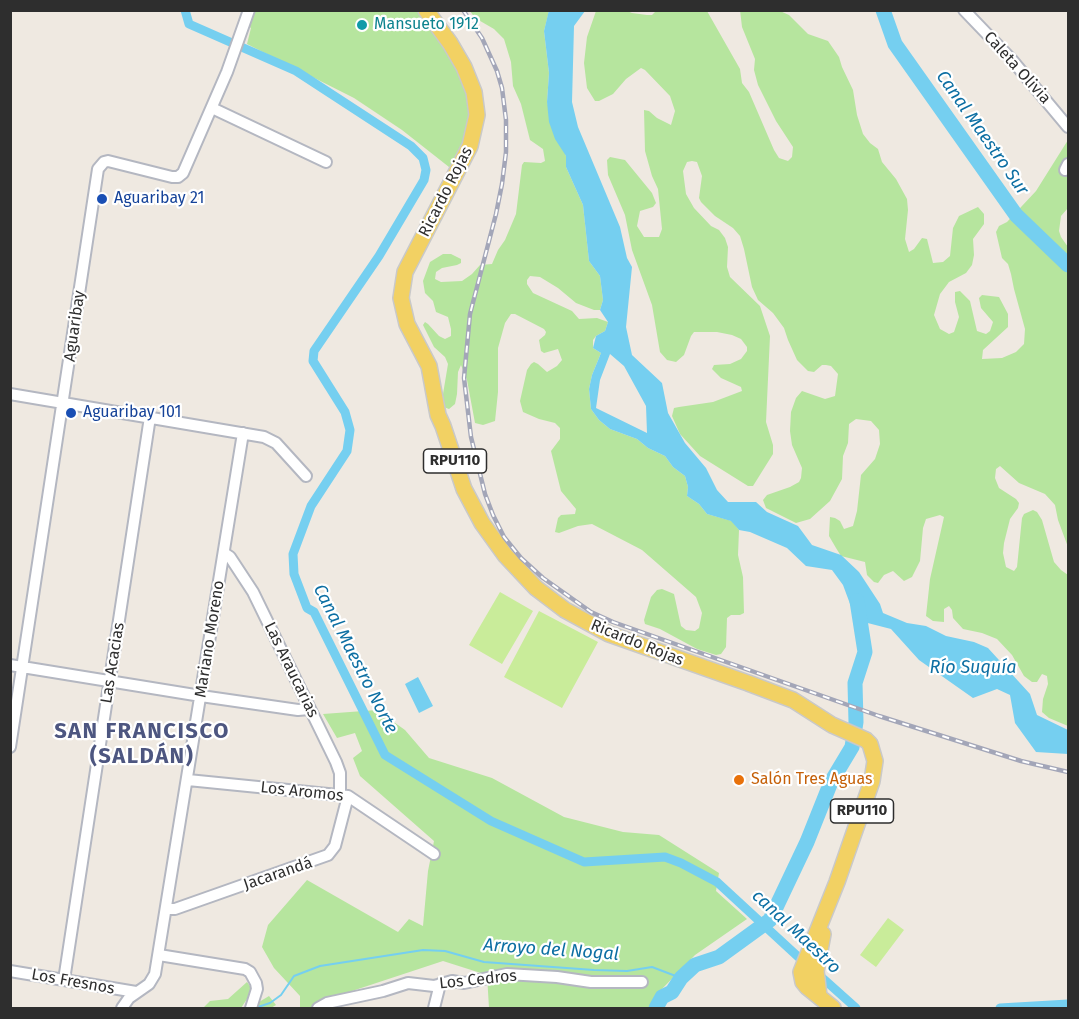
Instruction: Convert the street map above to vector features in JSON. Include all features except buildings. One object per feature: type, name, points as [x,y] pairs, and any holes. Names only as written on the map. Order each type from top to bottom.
[{"type":"main road","name":"Ricardo Rojas","points":[[426,10],[464,67],[474,92],[477,115],[470,146],[405,272],[401,298],[407,324],[429,366],[438,415],[464,489],[472,507],[493,540],[521,574],[572,615],[609,634],[793,700],[841,729],[866,740],[874,752],[874,770],[837,882],[816,971],[819,996],[833,1008]]},
{"type":"street","name":"Aguaribay","points":[[10,747],[98,169],[100,165],[108,161],[172,177],[178,177],[183,173],[227,72],[249,10]]},
{"type":"street","name":"Caleta Olivia","points":[[964,10],[1012,60],[1068,127]]},
{"type":"street","points":[[212,108],[326,162]]},
{"type":"street","points":[[10,394],[270,439],[306,476]]},
{"type":"street","name":"Las Acacias","points":[[64,980],[150,417]]},
{"type":"street","name":"Mariano Moreno","points":[[122,1008],[129,998],[153,981],[159,955],[243,433]]},
{"type":"street","name":"Las Araucarias","points":[[224,553],[230,557],[253,592],[340,773],[344,796]]},
{"type":"street","points":[[10,665],[201,696],[298,710],[309,709]]},
{"type":"street","name":"Los Aromos","points":[[188,780],[344,796],[434,854]]},
{"type":"street","name":"Jacarandá","points":[[166,909],[175,909],[328,855],[335,846],[344,796]]},
{"type":"street","points":[[159,955],[245,969],[250,972],[257,989],[251,1008]]},
{"type":"street","name":"Los Fresnos","points":[[10,971],[136,992]]},
{"type":"street","name":"Los Cedros","points":[[318,1008],[408,983],[434,986],[452,981],[464,983],[507,974],[591,982],[642,982]]},
{"type":"street","points":[[434,1008],[440,984]]},
{"type":"green space","points":[[740,10],[780,11],[789,15],[808,34],[828,41],[839,57],[853,90],[863,134],[878,149],[882,162],[896,179],[907,199],[905,239],[909,252],[922,238],[927,239],[933,263],[943,262],[950,256],[953,228],[959,216],[978,207],[984,214],[984,224],[973,239],[972,265],[966,273],[949,282],[940,294],[934,315],[940,329],[949,334],[954,332],[959,317],[955,292],[960,291],[970,301],[977,331],[986,334],[990,331],[993,322],[981,308],[979,298],[982,295],[999,297],[1008,314],[1008,327],[983,350],[982,359],[1002,358],[1016,352],[1024,344],[1025,329],[1011,274],[1008,264],[1002,258],[996,232],[999,226],[1007,222],[1036,191],[1068,140],[1068,208],[1061,216],[1059,231],[1068,247],[1068,547],[1055,505],[1045,494],[1019,483],[1000,466],[996,469],[995,478],[999,488],[1019,503],[1010,519],[1004,543],[1003,553],[1006,567],[1014,571],[1017,567],[1022,518],[1024,514],[1033,510],[1042,520],[1054,562],[1068,575],[1068,726],[1049,718],[1042,712],[1048,684],[1047,676],[1042,674],[1037,682],[1032,682],[1024,676],[1012,655],[997,639],[963,629],[953,618],[949,606],[944,609],[944,622],[933,621],[926,616],[930,579],[944,517],[940,515],[926,519],[920,561],[912,577],[904,581],[893,571],[884,575],[878,583],[874,582],[867,575],[865,562],[841,556],[829,536],[830,517],[840,521],[844,529],[853,526],[861,475],[875,459],[880,444],[879,430],[871,421],[856,419],[849,424],[848,443],[843,456],[842,479],[830,501],[810,519],[796,523],[766,508],[763,500],[767,495],[790,487],[799,482],[801,478],[802,468],[792,445],[790,431],[791,412],[796,398],[802,391],[825,399],[835,396],[838,374],[831,366],[826,365],[822,365],[814,372],[808,371],[797,360],[784,328],[773,313],[758,300],[752,287],[740,236],[701,202],[699,198],[702,176],[697,162],[692,161],[687,162],[683,171],[686,194],[694,208],[725,238],[728,247],[727,267],[730,277],[760,306],[770,336],[766,422],[773,445],[773,454],[753,486],[748,486],[700,456],[680,434],[672,416],[674,408],[713,402],[742,391],[741,387],[721,378],[712,369],[714,365],[730,364],[741,359],[747,347],[741,339],[732,335],[717,332],[694,332],[684,355],[676,362],[667,360],[660,352],[652,305],[632,250],[625,215],[608,175],[607,160],[610,157],[625,160],[652,193],[656,203],[653,207],[640,211],[637,226],[644,237],[659,237],[662,229],[658,189],[645,151],[644,110],[671,125],[675,111],[670,96],[641,68],[626,79],[613,94],[595,101],[587,88],[584,63],[587,37],[596,11],[627,11],[652,15],[656,11],[707,11],[740,69],[742,83],[749,92],[774,150],[779,158],[788,161],[792,157],[793,147],[776,121],[758,85],[754,70],[755,59],[742,27]]},
{"type":"green space","points":[[242,11],[420,11],[460,65],[470,96],[472,125],[457,164],[449,167],[402,130],[354,98],[247,44],[251,28]]},
{"type":"green space","points":[[470,11],[549,11],[544,31],[549,73],[547,102],[566,156],[566,167],[583,205],[589,261],[600,276],[603,300],[600,310],[594,310],[576,303],[540,277],[530,276],[527,284],[533,293],[572,311],[579,319],[597,318],[608,322],[605,331],[593,340],[593,348],[601,353],[589,389],[591,409],[610,429],[637,439],[648,448],[665,456],[673,467],[685,476],[688,487],[687,496],[699,504],[707,514],[732,521],[739,530],[738,555],[743,577],[744,613],[727,618],[726,647],[721,654],[716,655],[697,649],[660,629],[645,624],[644,620],[651,597],[657,590],[662,589],[674,594],[681,626],[686,630],[695,631],[699,628],[702,613],[696,597],[642,550],[592,524],[559,533],[555,532],[558,518],[561,515],[575,514],[576,509],[561,491],[551,451],[560,439],[560,428],[555,423],[523,412],[520,401],[527,370],[531,364],[534,362],[538,364],[547,372],[562,360],[558,349],[544,353],[541,351],[539,340],[545,335],[544,329],[515,314],[511,314],[505,323],[498,348],[498,392],[495,421],[483,425],[475,423],[467,380],[461,365],[458,372],[455,404],[449,409],[441,406],[448,364],[445,357],[434,347],[423,325],[425,322],[445,339],[451,336],[451,329],[448,317],[436,312],[433,301],[425,293],[423,281],[430,262],[443,254],[451,254],[461,259],[461,263],[436,272],[435,279],[441,282],[462,281],[480,265],[492,264],[516,214],[522,165],[524,162],[541,163],[545,161],[543,149],[530,140],[521,104],[513,86],[511,62],[504,39],[494,29],[475,18]]},
{"type":"green space","points":[[500,592],[533,611],[502,664],[469,645]]},
{"type":"green space","points":[[539,611],[598,642],[562,708],[504,677]]},
{"type":"green space","points":[[377,710],[405,730],[429,758],[492,778],[564,817],[623,832],[659,835],[719,873],[716,891],[747,919],[695,955],[660,991],[654,1008],[489,1008],[487,975],[443,961],[349,992],[333,1008],[300,1008],[300,996],[274,968],[262,947],[268,925],[307,880],[398,932],[409,919],[423,926],[428,871],[434,841],[360,776],[353,758],[362,751],[355,733],[337,738],[323,714]]},
{"type":"green space","points":[[888,918],[904,930],[876,967],[860,955]]},
{"type":"green space","points":[[247,982],[253,990],[241,1008],[203,1008],[210,1001],[228,999]]},
{"type":"green space","points":[[269,996],[276,1005],[271,1008],[249,1008]]},
{"type":"water","name":"Río Suquía","points":[[549,10],[585,11],[574,26],[572,102],[578,127],[620,227],[627,258],[632,267],[626,327],[632,355],[662,383],[668,413],[685,443],[706,468],[717,490],[728,502],[756,502],[767,512],[798,526],[812,545],[841,555],[859,572],[880,604],[883,613],[907,623],[926,626],[946,636],[974,642],[988,648],[1030,694],[1037,715],[1068,730],[1068,754],[1036,752],[1015,723],[1010,695],[997,689],[973,698],[919,660],[891,629],[856,620],[843,585],[832,570],[806,566],[787,548],[750,532],[739,530],[731,521],[707,514],[699,504],[687,496],[688,487],[685,476],[673,467],[665,456],[648,448],[637,439],[610,429],[591,409],[589,389],[601,353],[593,348],[596,336],[605,331],[608,322],[600,310],[603,300],[600,276],[589,261],[583,205],[566,167],[566,156],[555,139],[549,122],[547,102],[549,73],[544,31]],"holes":[[[610,354],[624,366],[646,406],[647,433],[596,408],[600,380]]]},
{"type":"water","points":[[418,677],[433,706],[419,713],[405,684]]},
{"type":"waterway","name":"Canal Maestro Norte","points":[[185,10],[189,24],[296,71],[411,146],[423,158],[426,170],[424,180],[379,256],[314,351],[313,361],[345,412],[350,430],[347,451],[311,506],[293,554],[294,574],[307,608],[314,612],[385,755],[491,821],[584,862],[665,857],[681,863],[717,882],[807,965]]},
{"type":"waterway","name":"Canal Maestro Sur","points":[[883,10],[895,44],[1016,215],[1068,265]]},
{"type":"waterway","points":[[656,1008],[662,997],[672,992],[681,978],[695,965],[719,957],[770,920],[807,842],[831,782],[852,747],[856,722],[855,683],[865,652],[857,601]]},
{"type":"waterway","name":"Arroyo del Nogal","points":[[255,1008],[270,1003],[281,995],[294,976],[320,966],[423,950],[445,951],[484,962],[627,971],[652,967],[681,978]]},
{"type":"waterway","name":"canal Maestro","points":[[818,974],[856,1008]]},
{"type":"waterway","name":"Canal Maestro Norte","points":[[1000,1008],[1068,1004]]},
{"type":"railway","points":[[463,10],[482,38],[497,71],[502,88],[506,120],[506,152],[502,184],[470,314],[464,378],[471,437],[485,494],[504,537],[521,558],[543,578],[591,612],[613,622],[879,716],[1021,761],[1068,772]]},
{"type":"place","name":"Mansueto 1912","points":[[362,25]]},
{"type":"place","name":"Aguaribay 21","points":[[102,199]]},
{"type":"place","name":"Aguaribay 101","points":[[71,413]]},
{"type":"place","name":"Salón Tres Aguas","points":[[739,780]]},
{"type":"district","name":"SAN FRANCISCO (SALDÁN)","points":[[142,744]]}]
